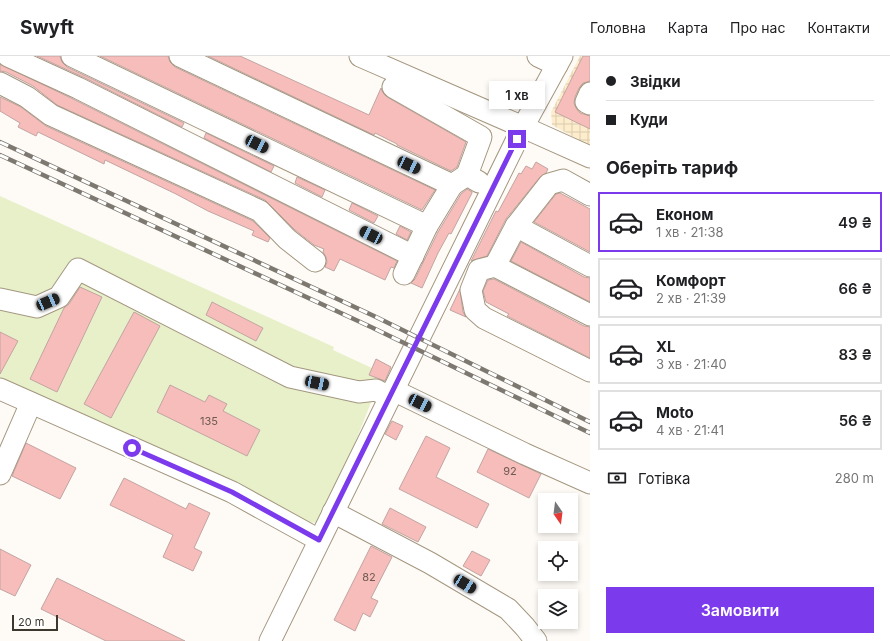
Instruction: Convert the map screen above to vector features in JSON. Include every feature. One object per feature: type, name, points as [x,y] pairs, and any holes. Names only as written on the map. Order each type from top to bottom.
[{"type":"street","points":[[8,56],[41,63],[78,88],[413,256]]},
{"type":"street","points":[[72,56],[427,226]]},
{"type":"street","points":[[180,56],[460,180],[491,191]]},
{"type":"street","points":[[360,56],[585,154],[563,180],[549,184],[516,226],[495,266]]},
{"type":"street","points":[[270,641],[491,191],[559,60],[538,56]]},
{"type":"street","points":[[27,97],[41,63]]},
{"type":"street","points":[[0,83],[27,97],[51,115],[260,211],[287,239],[315,261]]},
{"type":"street","points":[[393,87],[481,137],[460,180],[427,226],[404,274]]},
{"type":"street","points":[[590,93],[586,102],[590,104]]},
{"type":"street","points":[[563,180],[590,195]]},
{"type":"street","points":[[516,226],[590,266]]},
{"type":"street","points":[[590,315],[495,266],[479,270],[471,290],[475,310],[484,318],[590,371]]},
{"type":"street","points":[[0,299],[37,306],[59,297],[78,269],[290,377],[359,392],[376,390],[391,393],[590,483]]},
{"type":"street","points":[[0,389],[232,492],[319,540]]},
{"type":"street","points":[[0,474],[31,403]]},
{"type":"street","points":[[333,512],[430,563],[508,609],[525,626],[536,641]]},
{"type":"shaded area","points":[[580,56],[590,56],[590,146],[552,125],[551,112]]},
{"type":"green space","points":[[0,196],[334,347],[333,350],[372,368],[376,359],[391,367],[384,382],[376,390],[325,518],[317,523],[306,522],[0,385]]},
{"type":"building","points":[[37,56],[60,56],[62,62],[67,67],[184,123],[182,127],[83,77]]},
{"type":"building","points":[[100,56],[168,56],[170,62],[175,67],[435,190],[422,210]]},
{"type":"building","points":[[208,56],[240,56],[369,115],[381,88],[387,97],[466,142],[457,167],[451,171],[375,133],[374,135]]},
{"type":"building","points":[[583,56],[590,56],[590,81],[583,83],[579,88],[574,103],[580,113],[590,116],[590,129],[555,112]]},
{"type":"building","points":[[0,64],[397,261],[394,268],[391,267],[385,280],[340,259],[334,271],[325,267],[327,262],[323,252],[324,249],[314,245],[295,230],[265,200],[57,105],[33,86],[6,72],[0,71]]},
{"type":"building","points":[[0,97],[21,107],[46,126],[253,221],[270,238],[268,242],[252,235],[254,231],[208,211],[105,160],[104,164],[38,132],[36,136],[18,127],[20,123],[0,111]]},
{"type":"building","points":[[206,133],[274,166],[271,172],[204,138]]},
{"type":"building","points":[[536,162],[548,169],[546,173],[540,177],[506,219],[487,256],[471,261],[496,211],[498,212],[519,173],[521,174],[526,166],[532,169]]},
{"type":"building","points":[[297,177],[325,190],[322,197],[295,183]]},
{"type":"building","points":[[467,189],[472,193],[451,234],[449,233],[438,253],[422,288],[411,283],[415,279],[438,232],[461,194]]},
{"type":"building","points":[[560,193],[590,209],[590,252],[534,222],[556,194]]},
{"type":"building","points":[[352,203],[378,216],[374,223],[349,210]]},
{"type":"building","points":[[400,226],[411,232],[407,240],[396,234]]},
{"type":"building","points":[[521,242],[584,277],[590,278],[590,302],[511,261]]},
{"type":"building","points":[[494,279],[584,326],[590,327],[590,358],[507,316],[509,314],[486,302],[483,291],[488,280]]},
{"type":"building","points":[[80,287],[102,297],[57,392],[30,379],[64,308],[69,304]]},
{"type":"building","points":[[460,289],[463,312],[466,317],[450,310]]},
{"type":"building","points":[[212,302],[263,328],[256,341],[206,315]]},
{"type":"building","points":[[134,312],[160,326],[111,418],[84,404]]},
{"type":"building","points":[[0,332],[18,341],[0,374]]},
{"type":"building","points":[[376,359],[391,367],[385,381],[369,375]]},
{"type":"building","points":[[170,385],[205,402],[209,395],[227,404],[223,411],[260,430],[247,456],[157,412]]},
{"type":"building","points":[[392,421],[403,426],[396,440],[385,434]]},
{"type":"building","points":[[426,436],[450,448],[436,477],[489,504],[477,528],[399,489]]},
{"type":"building","points":[[26,443],[76,468],[60,499],[12,476]]},
{"type":"building","points":[[488,449],[541,474],[529,498],[477,472]]},
{"type":"building","points":[[124,478],[186,509],[189,503],[210,513],[194,548],[202,552],[193,571],[163,557],[173,535],[110,505]]},
{"type":"building","points":[[390,508],[426,527],[418,542],[382,524]]},
{"type":"building","points":[[371,546],[392,557],[371,598],[378,601],[370,617],[363,613],[355,631],[334,620]]},
{"type":"building","points":[[0,549],[31,565],[15,596],[0,589]]},
{"type":"building","points":[[472,551],[490,560],[481,576],[463,566]]},
{"type":"building","points":[[57,578],[185,641],[106,641],[41,609]]},
{"type":"railway","points":[[0,142],[374,316],[590,422]]},
{"type":"railway","points":[[0,155],[371,327],[590,433]]},
{"type":"route","points":[[132,448],[232,492],[319,540],[517,139]]}]
